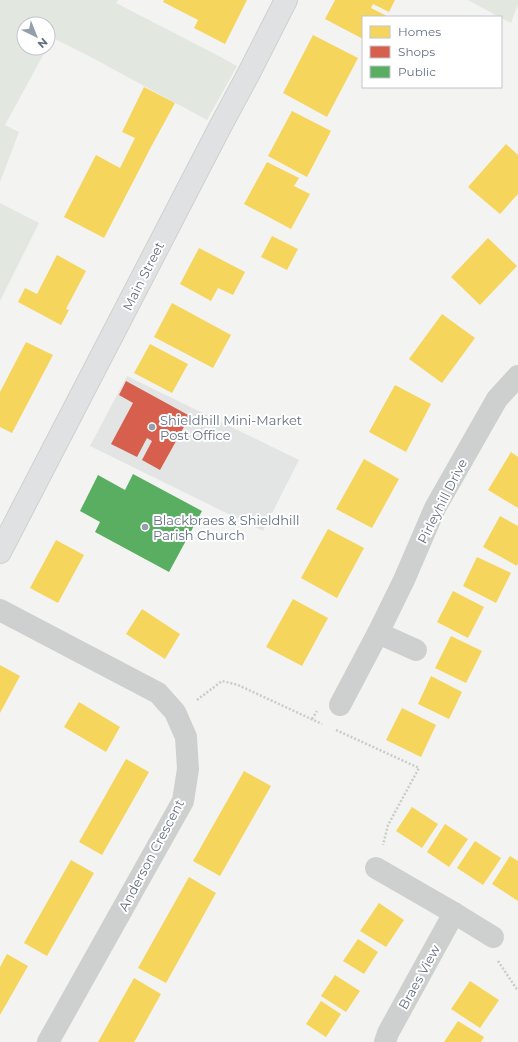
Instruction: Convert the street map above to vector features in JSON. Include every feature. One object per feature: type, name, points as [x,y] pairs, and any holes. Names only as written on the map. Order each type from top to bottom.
[{"type":"main road","name":"Main Street","points":[[0,552],[286,0]]},
{"type":"street","name":"Pirleyhill Drive","points":[[340,704],[378,633],[404,580],[435,508],[497,400],[518,376]]},
{"type":"street","name":"Anderson Crescent","points":[[0,610],[158,693],[175,712],[186,737],[188,769],[182,801],[48,1042]]},
{"type":"street","points":[[378,633],[416,650]]},
{"type":"street","points":[[376,868],[493,937]]},
{"type":"street","name":"Braes View","points":[[385,1042],[388,1033],[454,913]]},
{"type":"path","points":[[175,712],[195,702],[222,681],[238,685],[326,726]]},
{"type":"path","points":[[333,729],[419,768],[388,826],[376,868]]},
{"type":"path","points":[[493,937],[497,959],[518,991]]},
{"type":"shaded area","points":[[0,0],[118,0],[116,3],[237,66],[207,120],[56,40],[56,16],[16,16],[16,56],[43,56],[5,125],[19,132],[0,182]]},
{"type":"shaded area","points":[[468,0],[518,0],[518,5],[511,23],[502,18],[502,16],[497,16]]},
{"type":"shaded area","points":[[0,203],[39,223],[0,301]]},
{"type":"shaded area","points":[[127,376],[299,460],[263,531],[90,446]]},
{"type":"building: Homes","points":[[164,0],[247,0],[225,44],[194,28],[198,20],[163,2]]},
{"type":"building: Homes","points":[[335,0],[395,0],[389,12],[373,4],[371,8],[387,16],[362,16],[362,38],[325,19]]},
{"type":"building: Homes","points":[[313,35],[358,58],[327,117],[283,93]]},
{"type":"building: Homes","points":[[144,87],[175,103],[104,238],[64,217],[96,155],[120,168],[135,138],[122,132]]},
{"type":"building: Homes","points":[[292,111],[331,131],[307,177],[268,156]]},
{"type":"building: Homes","points":[[506,144],[518,155],[518,194],[500,214],[468,187]]},
{"type":"building: Homes","points":[[267,162],[299,178],[294,186],[310,194],[291,229],[244,204]]},
{"type":"building: Homes","points":[[272,236],[298,249],[287,270],[261,257]]},
{"type":"building: Homes","points":[[488,238],[517,266],[480,305],[451,277]]},
{"type":"building: Homes","points":[[199,248],[245,272],[233,295],[218,288],[211,301],[180,284]]},
{"type":"building: Homes","points":[[57,255],[86,271],[66,309],[69,310],[61,325],[18,302],[25,288],[37,294]]},
{"type":"building: Homes","points":[[172,303],[231,335],[213,368],[154,337]]},
{"type":"building: Homes","points":[[442,314],[475,338],[442,383],[409,359]]},
{"type":"building: Homes","points":[[26,342],[53,355],[12,433],[0,427],[0,392]]},
{"type":"building: Homes","points":[[150,344],[188,364],[172,393],[134,373]]},
{"type":"building: Homes","points":[[395,385],[431,404],[406,452],[369,432]]},
{"type":"building: Homes","points":[[511,452],[518,457],[518,508],[488,490]]},
{"type":"building: Homes","points":[[364,459],[399,479],[372,528],[336,509]]},
{"type":"building: Homes","points":[[500,516],[518,526],[517,566],[483,547]]},
{"type":"building: Homes","points":[[328,529],[364,548],[337,598],[301,578]]},
{"type":"building: Homes","points":[[56,540],[84,555],[58,603],[30,588]]},
{"type":"building: Homes","points":[[477,557],[511,573],[496,603],[463,586]]},
{"type":"building: Homes","points":[[453,591],[484,607],[468,638],[437,622]]},
{"type":"building: Homes","points":[[293,599],[328,618],[302,666],[266,647]]},
{"type":"building: Homes","points":[[142,609],[180,634],[165,659],[126,634]]},
{"type":"building: Homes","points":[[451,636],[482,651],[466,683],[435,668]]},
{"type":"building: Homes","points":[[0,665],[20,676],[0,713]]},
{"type":"building: Homes","points":[[431,676],[462,692],[449,719],[418,704]]},
{"type":"building: Homes","points":[[79,702],[120,727],[106,752],[64,727]]},
{"type":"building: Homes","points":[[402,708],[436,725],[421,757],[386,740]]},
{"type":"building: Homes","points":[[126,759],[149,772],[102,855],[79,842]]},
{"type":"building: Homes","points":[[244,771],[271,786],[220,876],[193,861]]},
{"type":"building: Homes","points":[[412,807],[438,824],[422,848],[396,831]]},
{"type":"building: Homes","points":[[445,824],[468,839],[449,867],[427,852]]},
{"type":"building: Homes","points":[[475,841],[501,858],[483,885],[457,868]]},
{"type":"building: Homes","points":[[510,856],[518,861],[518,901],[492,884]]},
{"type":"building: Homes","points":[[71,860],[94,873],[47,956],[24,943]]},
{"type":"building: Homes","points":[[189,877],[216,893],[166,983],[138,968]]},
{"type":"building: Homes","points":[[379,903],[404,920],[386,947],[360,931]]},
{"type":"building: Homes","points":[[358,939],[378,952],[364,974],[343,961]]},
{"type":"building: Homes","points":[[7,954],[28,966],[0,1015],[0,967]]},
{"type":"building: Homes","points":[[335,975],[360,991],[346,1012],[321,996]]},
{"type":"building: Homes","points":[[134,978],[161,994],[136,1039],[134,1042],[98,1042]]},
{"type":"building: Homes","points":[[470,981],[499,1000],[480,1028],[451,1009]]},
{"type":"building: Homes","points":[[321,1001],[341,1014],[326,1037],[306,1024]]},
{"type":"building: Homes","points":[[458,1021],[484,1037],[481,1042],[444,1042]]},
{"type":"building: Shops","name":"Shieldhill Mini-Market Post Office","points":[[126,381],[190,416],[160,470],[142,460],[152,441],[147,438],[137,457],[111,444],[133,403],[119,395]]},
{"type":"building: Public","name":"Blackbraes & Shieldhill Parish Church","points":[[133,474],[202,511],[169,572],[95,532],[100,522],[80,511],[98,475],[125,490]]},
{"type":"place","name":"Shieldhill Mini-Market Post Office","points":[[152,427]]},
{"type":"place","name":"Blackbraes & Shieldhill Parish Church","points":[[145,527]]}]
